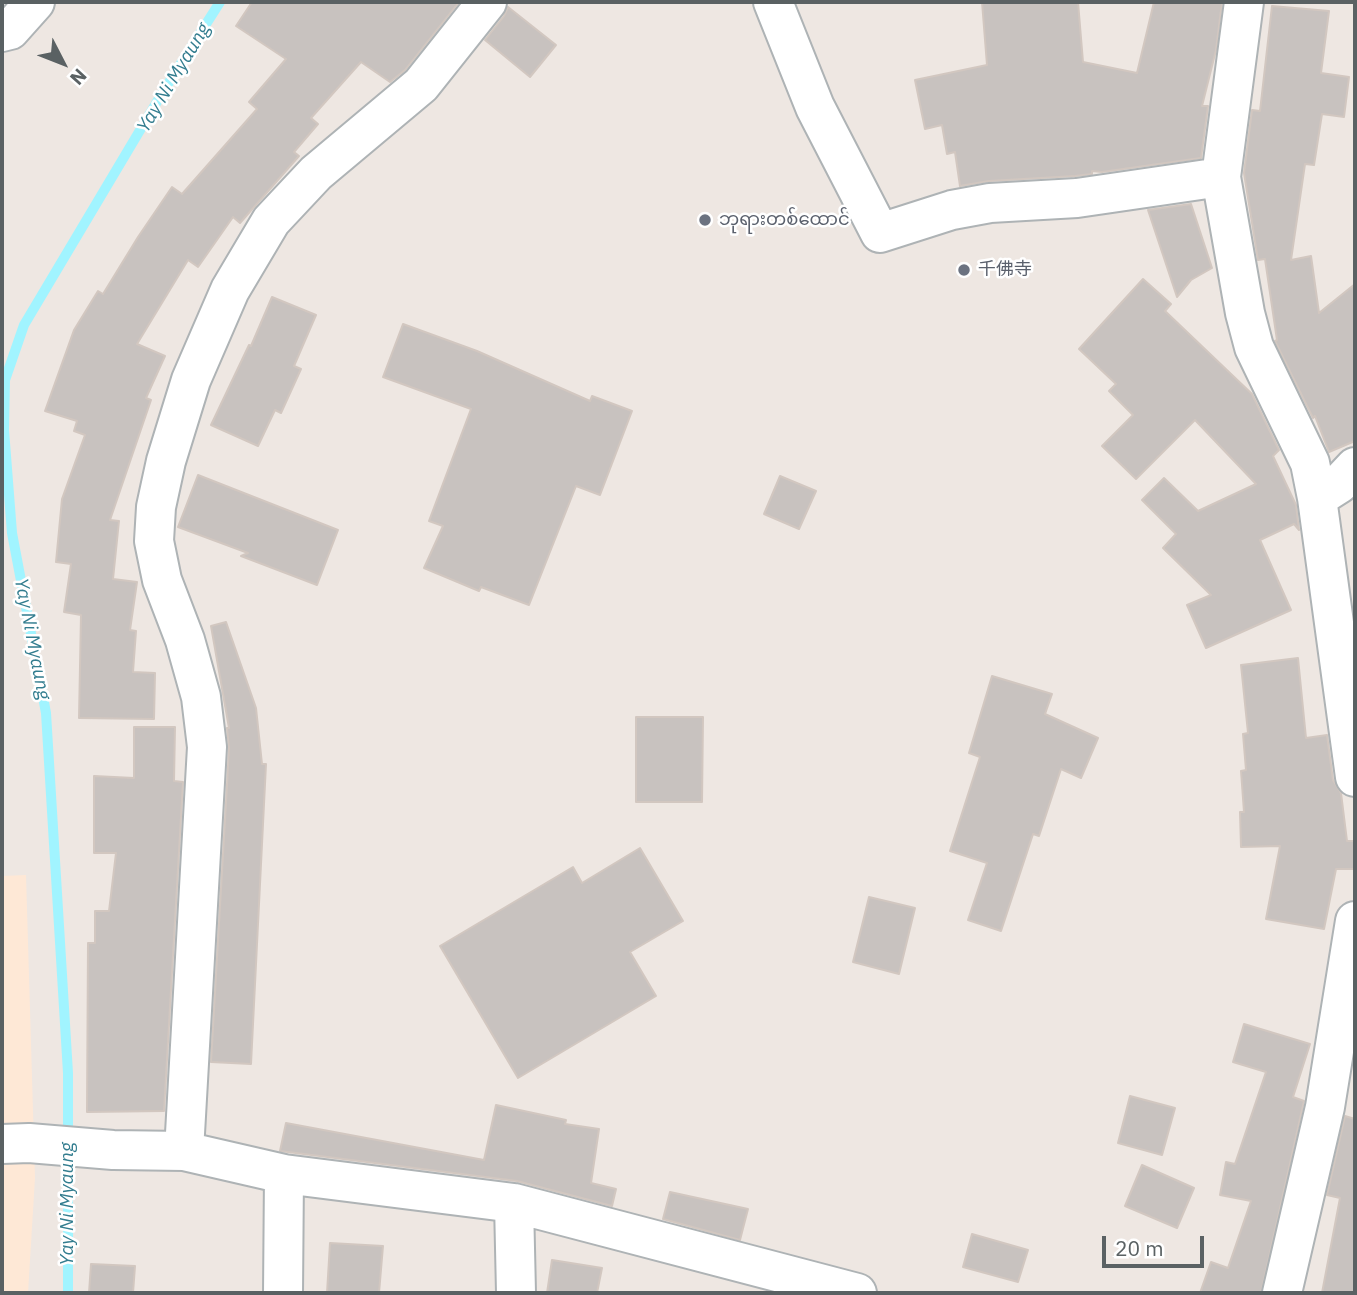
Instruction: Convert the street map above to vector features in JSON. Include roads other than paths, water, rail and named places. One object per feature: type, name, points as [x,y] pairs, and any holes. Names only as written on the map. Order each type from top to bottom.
[{"type":"street","points":[[2,32],[10,30],[36,2]]},
{"type":"street","points":[[184,1152],[207,747],[201,697],[162,580],[154,541],[156,507],[166,461],[191,380],[225,301],[271,221],[316,173],[421,85],[487,2]]},
{"type":"street","points":[[773,2],[815,107],[880,233],[952,210],[990,203],[1077,198],[1221,177]]},
{"type":"street","points":[[1244,2],[1221,177],[1245,313],[1254,346],[1310,463],[1355,776]]},
{"type":"street","points":[[1317,498],[1339,484],[1355,467]]},
{"type":"street","points":[[1282,1293],[1325,1107],[1355,921]]},
{"type":"street","points":[[15,1143],[184,1152],[284,1174],[514,1203],[747,1278],[856,1293]]},
{"type":"street","points":[[283,1293],[284,1174]]},
{"type":"street","points":[[514,1203],[516,1293]]},
{"type":"waterway","name":"Yay Ni Myaung","points":[[68,1293],[68,1073],[46,713],[12,533],[4,430],[5,380],[24,325],[161,95],[220,2]]},
{"type":"place","name":"ဘုရားတစ်ထောင်","points":[[705,220]]},
{"type":"place","name":"千佛寺","points":[[964,270]]}]
